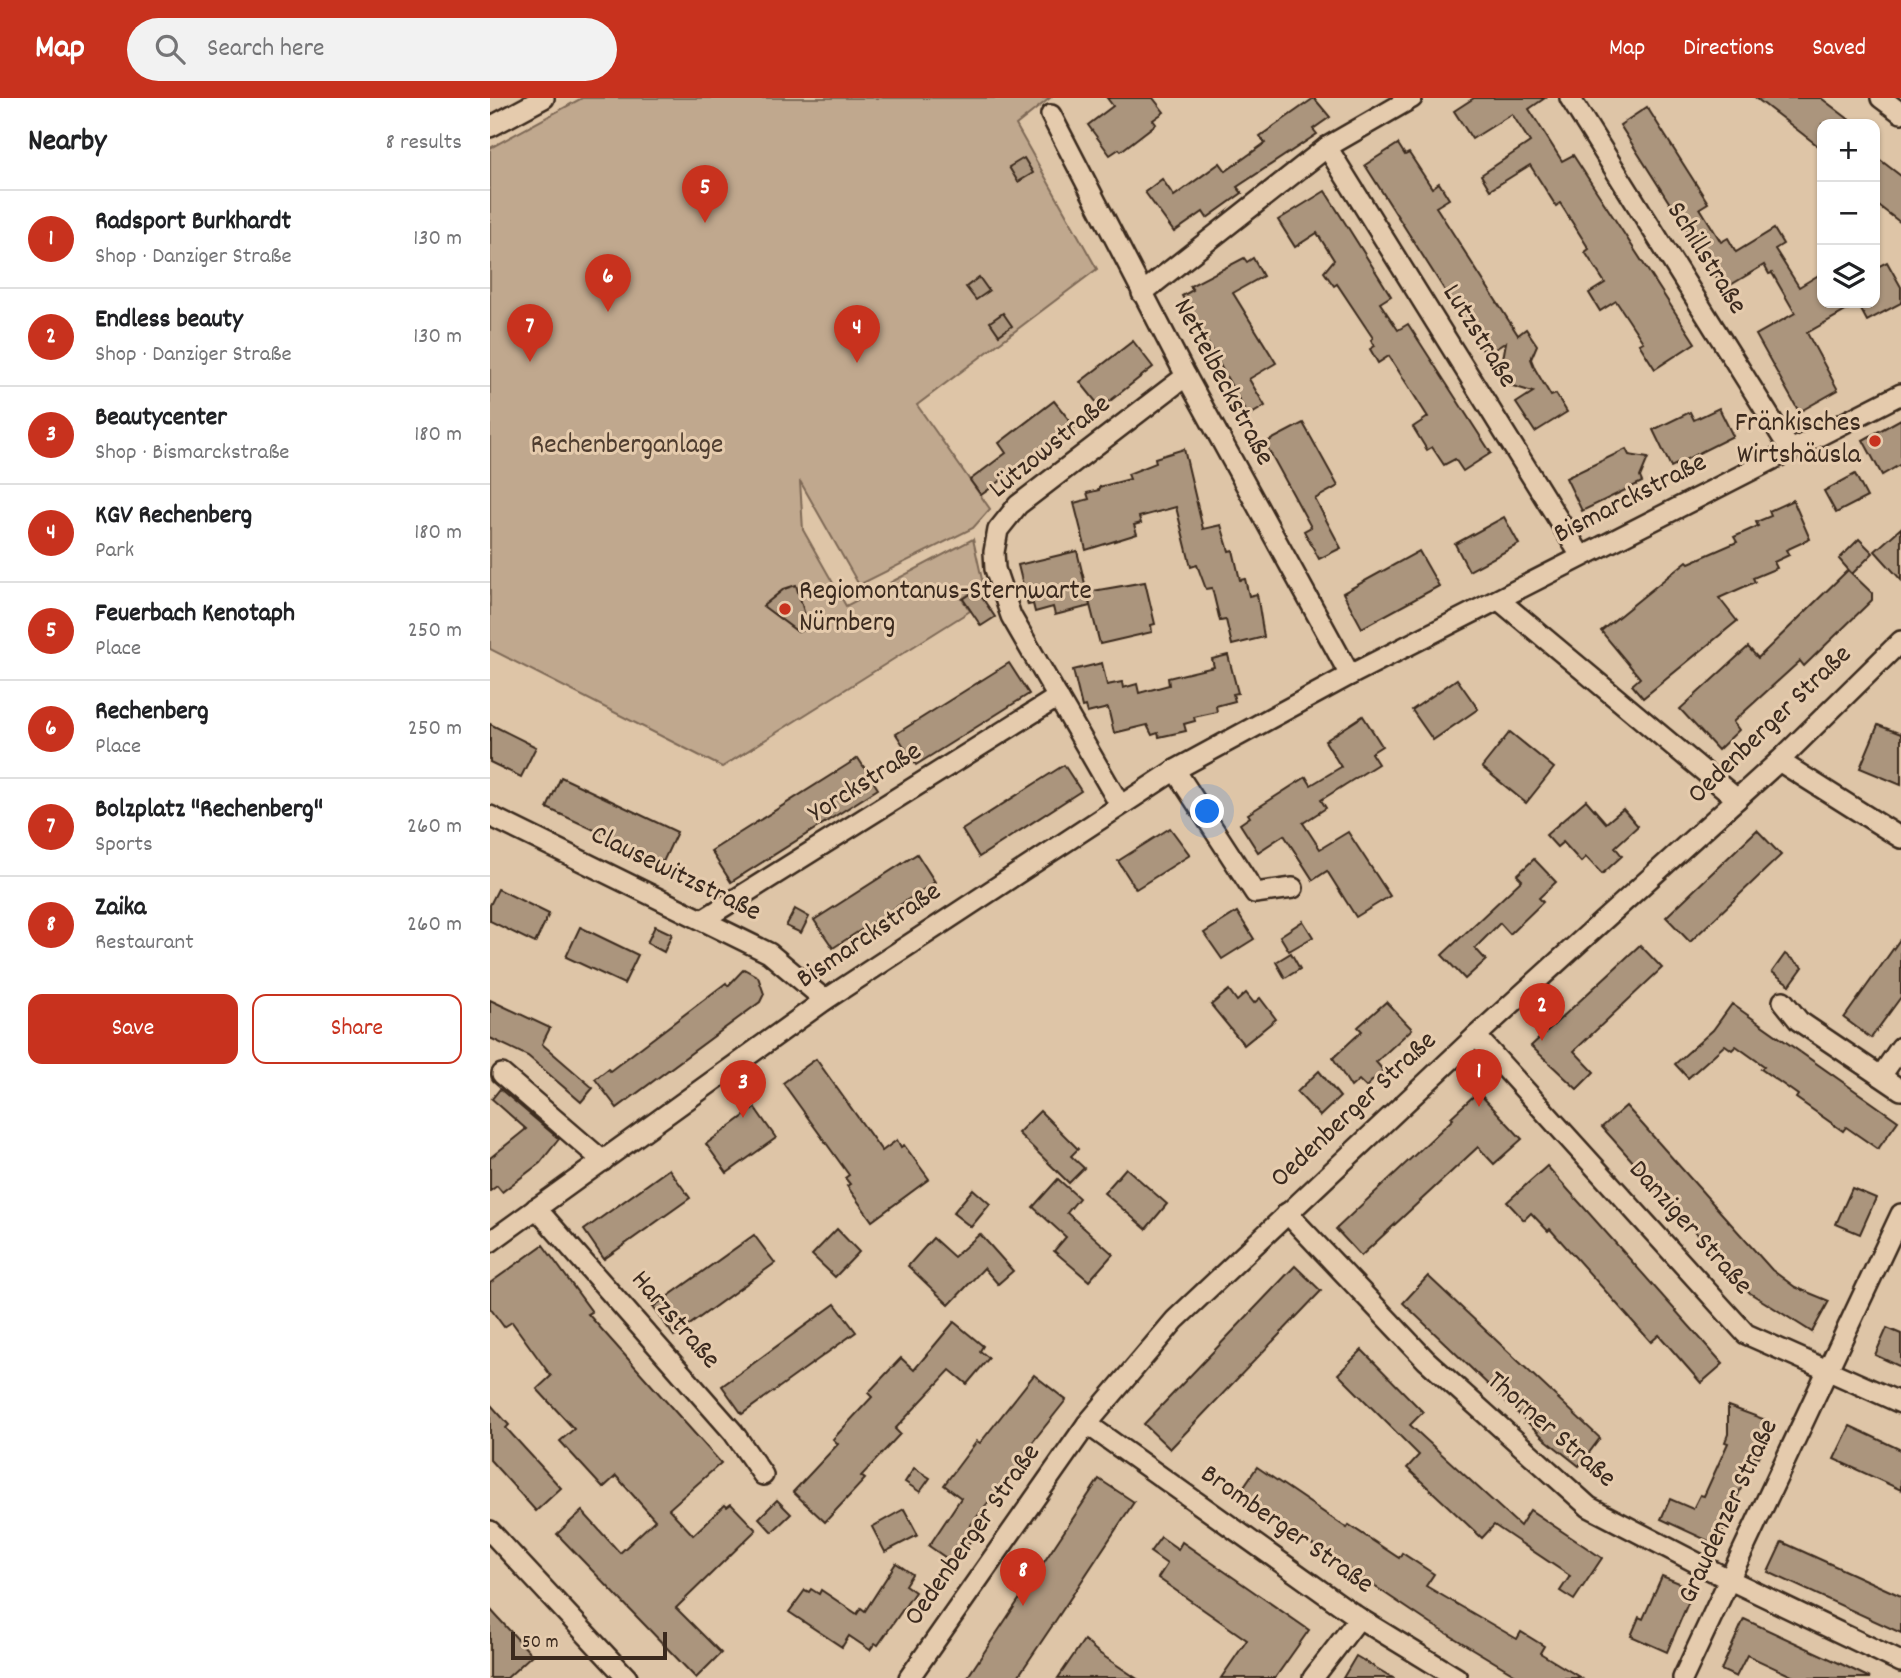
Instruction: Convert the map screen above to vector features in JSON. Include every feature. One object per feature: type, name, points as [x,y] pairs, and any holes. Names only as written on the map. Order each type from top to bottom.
[{"type":"street","points":[[490,127],[544,98]]},
{"type":"street","points":[[1142,293],[1327,147],[1412,98]]},
{"type":"street","name":"Schillstraße","points":[[1570,98],[1791,451]]},
{"type":"street","points":[[1881,98],[1901,113]]},
{"type":"street","name":"Nettelbeckstraße","points":[[1051,115],[1186,376],[1350,675]]},
{"type":"street","name":"Lutzstraße","points":[[1327,147],[1581,556]]},
{"type":"street","name":"Lützowstraße","points":[[1120,805],[1011,617],[995,569],[994,552],[998,530],[1018,505],[1186,376]]},
{"type":"street","name":"Bismarckstraße","points":[[490,1242],[825,1000],[1175,770],[1350,675],[1901,394]]},
{"type":"street","points":[[1499,600],[1737,799]]},
{"type":"street","name":"Oedenberger Straße","points":[[909,1678],[1087,1424],[1175,1320],[1476,1036],[1779,761],[1901,640]]},
{"type":"street","name":"Yorckstraße","points":[[704,919],[1058,697]]},
{"type":"street","points":[[1779,761],[1901,838]]},
{"type":"street","points":[[1175,770],[1255,893],[1293,888]]},
{"type":"street","name":"Clausewitzstraße","points":[[490,816],[769,953],[825,1000]]},
{"type":"street","points":[[1783,1001],[1799,1021],[1901,1090]]},
{"type":"street","name":"Danziger Straße","points":[[1476,1036],[1745,1334],[1901,1403]]},
{"type":"street","points":[[1881,1076],[1901,1047]]},
{"type":"street","points":[[502,1074],[603,1161]]},
{"type":"street","name":"Harzstraße","points":[[536,1208],[733,1432],[763,1475]]},
{"type":"street","name":"Thorner Straße","points":[[1287,1213],[1426,1360],[1589,1507],[1730,1580],[1901,1661]]},
{"type":"street","name":"Graudenzer Straße","points":[[1683,1678],[1901,1214]]},
{"type":"street","name":"Bromberger Straße","points":[[1087,1424],[1359,1618],[1457,1678]]},
{"type":"street","points":[[490,1531],[627,1678]]},
{"type":"street","points":[[1313,1678],[1359,1618]]},
{"type":"green space","name":"Rechenberganlage","points":[[582,98],[1050,98],[1016,125],[1097,269],[917,405],[990,509],[973,528],[859,585],[800,481],[803,530],[846,606],[973,539],[983,584],[962,599],[970,611],[722,767],[490,649],[490,148]]},
{"type":"building","points":[[1107,98],[1153,98],[1164,112],[1153,120],[1156,124],[1121,151],[1119,149],[1110,155],[1088,125],[1113,106]]},
{"type":"building","points":[[1314,98],[1330,117],[1313,129],[1317,134],[1237,187],[1242,193],[1207,218],[1203,212],[1174,232],[1145,192],[1162,179],[1174,196],[1220,163],[1226,171],[1265,143],[1260,136]]},
{"type":"building","points":[[1474,98],[1545,98],[1529,109],[1562,161],[1573,155],[1695,343],[1655,369],[1639,344],[1643,342],[1616,301],[1600,311],[1589,293],[1605,283],[1585,252],[1589,249],[1560,203],[1556,206],[1530,165],[1490,190],[1481,175],[1530,142],[1512,114],[1472,139],[1454,111]]},
{"type":"building","points":[[1756,98],[1821,98],[1848,119],[1817,119],[1817,145]]},
{"type":"building","points":[[1647,107],[1708,203],[1700,208],[1721,242],[1728,238],[1736,252],[1774,229],[1783,244],[1775,249],[1799,287],[1817,276],[1817,308],[1851,308],[1807,333],[1838,390],[1799,412],[1756,335],[1795,313],[1772,273],[1769,274],[1764,265],[1724,289],[1620,125]]},
{"type":"building","points":[[1398,144],[1405,155],[1409,153],[1432,188],[1439,183],[1449,199],[1436,207],[1518,335],[1526,329],[1537,345],[1531,359],[1535,369],[1551,396],[1556,394],[1567,412],[1535,432],[1516,403],[1533,392],[1499,382],[1506,342],[1486,355],[1365,165]]},
{"type":"building","points":[[1024,158],[1033,173],[1018,182],[1009,167]]},
{"type":"building","points":[[1880,160],[1901,176],[1901,223],[1880,207]]},
{"type":"building","points":[[1325,191],[1391,296],[1380,303],[1398,330],[1408,324],[1491,453],[1463,471],[1455,459],[1444,465],[1432,447],[1427,450],[1413,427],[1428,417],[1389,356],[1378,363],[1370,349],[1375,346],[1371,340],[1373,338],[1337,284],[1334,286],[1324,272],[1334,260],[1317,233],[1295,247],[1278,220]]},
{"type":"building","points":[[1244,258],[1247,262],[1253,258],[1263,276],[1233,293],[1276,363],[1249,379],[1265,406],[1248,416],[1182,296],[1193,290],[1190,286]]},
{"type":"building","points":[[1887,262],[1901,287],[1901,303],[1867,321],[1860,308],[1880,308],[1880,266]]},
{"type":"building","points":[[979,277],[989,291],[976,300],[966,287]]},
{"type":"building","points":[[1003,313],[1012,326],[999,335],[990,322]]},
{"type":"building","points":[[1133,341],[1153,367],[1101,408],[1080,382]]},
{"type":"building","points":[[1054,401],[1075,427],[981,495],[970,480],[1006,453],[999,443]]},
{"type":"building","points":[[1719,408],[1733,436],[1671,467],[1653,430],[1690,412],[1694,420]]},
{"type":"building","points":[[1901,419],[1901,464],[1882,475],[1863,440]]},
{"type":"building","points":[[1303,423],[1338,486],[1315,499],[1341,548],[1319,559],[1304,531],[1311,527],[1265,443]]},
{"type":"building","points":[[1184,449],[1203,529],[1221,525],[1229,551],[1233,550],[1240,580],[1245,579],[1249,596],[1257,594],[1264,637],[1232,645],[1226,620],[1220,621],[1212,588],[1206,589],[1197,565],[1191,567],[1176,507],[1139,517],[1141,523],[1134,525],[1137,534],[1086,550],[1074,503],[1089,499],[1087,493],[1099,490],[1099,487],[1130,479],[1128,474],[1156,463],[1155,458]]},
{"type":"building","points":[[1626,449],[1629,455],[1648,458],[1640,477],[1642,482],[1582,511],[1566,478]]},
{"type":"building","points":[[1855,474],[1867,497],[1836,513],[1824,491]]},
{"type":"building","points":[[1793,500],[1810,539],[1786,550],[1789,555],[1774,562],[1777,568],[1753,578],[1755,582],[1719,598],[1737,621],[1643,698],[1632,685],[1640,678],[1601,631],[1687,561],[1689,563],[1737,542],[1734,537],[1758,526],[1756,522],[1771,516],[1769,511]]},
{"type":"building","points":[[1504,517],[1519,544],[1469,571],[1455,544]]},
{"type":"building","points":[[1901,528],[1901,580],[1875,551]]},
{"type":"building","points":[[1859,539],[1873,553],[1852,574],[1839,559]]},
{"type":"building","points":[[1077,551],[1087,592],[1145,582],[1155,624],[1151,625],[1152,632],[1100,644],[1089,601],[1090,606],[1055,615],[1053,607],[1035,612],[1033,604],[1028,605],[1018,565]]},
{"type":"building","points":[[1419,551],[1439,586],[1362,628],[1343,593]]},
{"type":"building","points":[[1848,570],[1872,593],[1872,600],[1804,666],[1800,661],[1733,722],[1739,730],[1718,750],[1680,709],[1748,647],[1758,658]]},
{"type":"building","name":"Regiomontanus-Sternwarte Nürnberg","points":[[796,585],[808,625],[806,629],[798,632],[763,606],[784,589]]},
{"type":"building","points":[[977,590],[995,617],[981,626],[963,599]]},
{"type":"building","points":[[1228,655],[1238,693],[1233,694],[1235,701],[1216,706],[1217,712],[1194,717],[1195,721],[1184,724],[1186,731],[1159,737],[1158,733],[1152,735],[1147,725],[1114,733],[1108,708],[1087,713],[1085,706],[1082,707],[1073,670],[1102,663],[1107,685],[1122,682],[1123,688],[1137,684],[1139,693],[1169,685],[1168,678],[1214,667],[1212,659]]},
{"type":"building","points":[[1009,663],[1029,694],[916,765],[896,734]]},
{"type":"building","points":[[1457,679],[1478,709],[1433,740],[1412,710]]},
{"type":"building","points":[[1363,716],[1382,746],[1371,753],[1378,764],[1321,800],[1326,808],[1303,823],[1320,849],[1348,832],[1390,896],[1356,917],[1327,871],[1313,880],[1284,835],[1258,852],[1240,824],[1250,817],[1248,814],[1306,777],[1311,785],[1341,767],[1325,741]]},
{"type":"building","points":[[490,724],[536,747],[521,777],[490,762]]},
{"type":"building","points":[[1878,725],[1901,734],[1901,785],[1860,768]]},
{"type":"building","points":[[1510,732],[1554,768],[1526,803],[1482,767]]},
{"type":"building","points":[[858,758],[878,789],[731,882],[711,851]]},
{"type":"building","points":[[1064,765],[1081,791],[979,857],[962,830]]},
{"type":"building","points":[[561,777],[677,832],[663,862],[547,808]]},
{"type":"building","points":[[1586,800],[1606,823],[1623,809],[1638,826],[1615,847],[1622,856],[1602,874],[1586,857],[1581,862],[1563,842],[1557,847],[1546,835]]},
{"type":"building","points":[[1170,828],[1190,855],[1136,889],[1118,861]]},
{"type":"building","points":[[1757,830],[1781,855],[1690,942],[1666,917]]},
{"type":"building","points":[[917,854],[935,882],[833,948],[814,920]]},
{"type":"building","points":[[1534,859],[1556,882],[1539,898],[1543,902],[1510,934],[1500,923],[1475,948],[1486,960],[1465,979],[1442,955],[1522,880],[1517,875]]},
{"type":"building","points":[[498,889],[549,914],[535,943],[490,921],[490,905]]},
{"type":"building","points":[[795,909],[809,917],[801,933],[786,926]]},
{"type":"building","points":[[1237,912],[1254,939],[1222,959],[1204,933]]},
{"type":"building","points":[[1303,921],[1313,937],[1289,951],[1280,936]]},
{"type":"building","points":[[655,926],[672,934],[664,952],[647,943]]},
{"type":"building","points":[[580,927],[638,955],[624,984],[566,957]]},
{"type":"building","points":[[1901,938],[1901,997],[1871,1038],[1844,1018]]},
{"type":"building","points":[[1640,945],[1662,968],[1574,1051],[1594,1072],[1577,1089],[1531,1046]]},
{"type":"building","points":[[1291,953],[1300,969],[1285,978],[1276,962]]},
{"type":"building","points":[[1785,954],[1803,967],[1790,985],[1772,972]]},
{"type":"building","points":[[744,969],[758,977],[764,994],[760,1002],[617,1108],[595,1079],[608,1069],[610,1071],[726,983],[728,986]]},
{"type":"building","points":[[1229,990],[1237,1001],[1246,993],[1254,1003],[1260,998],[1276,1019],[1244,1045],[1211,1005]]},
{"type":"building","points":[[490,1000],[550,1028],[542,1044],[593,1088],[581,1102],[528,1056],[490,1038]]},
{"type":"building","points":[[1386,1002],[1412,1029],[1376,1062],[1383,1070],[1366,1087],[1359,1080],[1351,1087],[1333,1058],[1362,1031],[1358,1027]]},
{"type":"building","points":[[1732,1004],[1898,1121],[1878,1149],[1846,1127],[1843,1131],[1796,1098],[1798,1095],[1761,1069],[1764,1066],[1736,1046],[1732,1050],[1725,1045],[1688,1078],[1675,1064],[1713,1030]]},
{"type":"building","points":[[816,1059],[882,1151],[897,1140],[901,1147],[904,1145],[929,1179],[872,1221],[847,1186],[850,1184],[845,1178],[849,1175],[783,1083]]},
{"type":"building","points":[[1319,1071],[1340,1097],[1320,1116],[1297,1092]]},
{"type":"building","points":[[500,1089],[559,1139],[540,1163],[502,1192],[497,1186],[490,1191],[490,1158],[526,1129],[492,1099]]},
{"type":"building","points":[[1478,1092],[1522,1139],[1494,1164],[1478,1147],[1361,1256],[1336,1229]]},
{"type":"building","points":[[1626,1106],[1772,1270],[1795,1287],[1829,1301],[1812,1332],[1750,1293],[1602,1127]]},
{"type":"building","points":[[755,1108],[776,1138],[727,1173],[706,1144]]},
{"type":"building","points":[[1040,1111],[1078,1149],[1071,1156],[1084,1168],[1069,1183],[1018,1133]]},
{"type":"building","points":[[1547,1166],[1723,1364],[1701,1383],[1659,1335],[1651,1342],[1550,1229],[1548,1231],[1531,1213],[1524,1220],[1507,1202]]},
{"type":"building","points":[[1126,1168],[1167,1204],[1146,1229],[1104,1193]]},
{"type":"building","points":[[669,1169],[690,1198],[604,1259],[584,1230]]},
{"type":"building","points":[[1058,1179],[1079,1198],[1067,1213],[1113,1254],[1089,1281],[1054,1251],[1066,1237],[1033,1207]]},
{"type":"building","points":[[1852,1188],[1876,1198],[1860,1234],[1836,1224]]},
{"type":"building","points":[[973,1189],[990,1204],[971,1227],[953,1213]]},
{"type":"building","points":[[837,1229],[859,1252],[835,1277],[812,1255]]},
{"type":"building","points":[[980,1234],[1013,1271],[998,1284],[984,1268],[949,1305],[908,1266],[933,1238],[954,1257]]},
{"type":"building","points":[[754,1235],[775,1263],[674,1336],[653,1307]]},
{"type":"building","points":[[543,1245],[592,1312],[588,1314],[721,1463],[669,1509],[693,1535],[725,1505],[727,1507],[731,1504],[756,1530],[676,1608],[721,1653],[696,1678],[557,1534],[582,1511],[620,1553],[655,1520],[616,1476],[603,1488],[560,1441],[574,1429],[537,1389],[551,1376],[512,1322],[504,1327],[490,1308],[490,1283]]},
{"type":"building","points":[[1295,1266],[1321,1291],[1170,1449],[1144,1424]]},
{"type":"building","points":[[1428,1276],[1600,1438],[1579,1466],[1546,1440],[1403,1303]]},
{"type":"building","points":[[835,1304],[856,1332],[742,1414],[722,1386]]},
{"type":"building","points":[[954,1322],[983,1346],[980,1351],[989,1358],[967,1384],[950,1370],[895,1429],[900,1434],[861,1476],[865,1479],[825,1522],[793,1492],[838,1444],[833,1439],[872,1397],[868,1393],[901,1358],[914,1370]]},
{"type":"building","points":[[1887,1328],[1901,1334],[1901,1367],[1875,1355]]},
{"type":"building","points":[[1362,1350],[1423,1412],[1410,1425],[1520,1526],[1530,1510],[1602,1558],[1574,1600],[1560,1591],[1570,1576],[1494,1525],[1482,1538],[1407,1468],[1419,1455],[1338,1374]]},
{"type":"building","points":[[1034,1375],[1066,1400],[1016,1463],[1020,1465],[996,1498],[993,1496],[970,1526],[977,1531],[955,1564],[929,1546],[961,1498],[944,1485],[977,1441],[980,1443]]},
{"type":"building","points":[[490,1404],[509,1425],[506,1428],[561,1488],[536,1511],[490,1460]]},
{"type":"building","points":[[1728,1406],[1774,1423],[1759,1457],[1755,1455],[1717,1545],[1661,1519],[1670,1499],[1693,1509],[1700,1495],[1704,1496],[1728,1443],[1725,1442],[1728,1434]]},
{"type":"building","points":[[1850,1426],[1901,1450],[1901,1490],[1834,1459]]},
{"type":"building","points":[[1257,1467],[1347,1528],[1349,1525],[1399,1558],[1402,1553],[1434,1574],[1426,1586],[1517,1639],[1521,1632],[1544,1646],[1540,1653],[1581,1678],[1521,1678],[1431,1624],[1238,1495]]},
{"type":"building","points":[[914,1468],[930,1478],[920,1492],[905,1482]]},
{"type":"building","points":[[1099,1479],[1134,1502],[1052,1626],[1017,1678],[967,1678]]},
{"type":"building","points":[[777,1500],[791,1514],[772,1532],[759,1518]]},
{"type":"building","points":[[904,1509],[918,1535],[885,1552],[872,1527]]},
{"type":"building","points":[[1161,1537],[1178,1549],[1182,1542],[1309,1630],[1275,1678],[1221,1678],[1247,1640],[1158,1578],[1167,1564],[1150,1552]]},
{"type":"building","points":[[1782,1542],[1901,1596],[1901,1633],[1768,1572]]},
{"type":"building","points":[[896,1563],[912,1574],[905,1585],[915,1592],[878,1645],[875,1643],[870,1650],[849,1636],[842,1647],[789,1612],[805,1590],[809,1592],[811,1589],[819,1594],[821,1590],[857,1614],[861,1608],[865,1611]]},
{"type":"building","points":[[1662,1576],[1694,1589],[1667,1652],[1631,1636],[1639,1617],[1643,1619]]},
{"type":"building","points":[[490,1609],[532,1655],[507,1678],[490,1678]]},
{"type":"building","points":[[1744,1619],[1870,1678],[1796,1678],[1747,1655],[1736,1677],[1721,1670]]},
{"type":"building","points":[[1084,1640],[1099,1653],[1136,1678],[1058,1678]]},
{"type":"building","points":[[1356,1656],[1393,1678],[1343,1678]]},
{"type":"place","name":"Feuerbach Kenotaph","points":[[705,223]]},
{"type":"place","name":"Rechenberg","points":[[608,312]]},
{"type":"place","name":"Bolzplatz \"Rechenberg\"","points":[[530,362]]},
{"type":"place","name":"KGV Rechenberg","points":[[857,363]]},
{"type":"place","name":"Fränkisches Wirtshäusla","points":[[1875,441]]},
{"type":"place","name":"Regiomontanus-Sternwarte Nürnberg","points":[[785,609]]},
{"type":"place","name":"Endless beauty","points":[[1542,1041]]},
{"type":"place","name":"Radsport Burkhardt","points":[[1479,1107]]},
{"type":"place","name":"Beautycenter","points":[[743,1118]]},
{"type":"place","name":"Zaika","points":[[1023,1606]]}]
